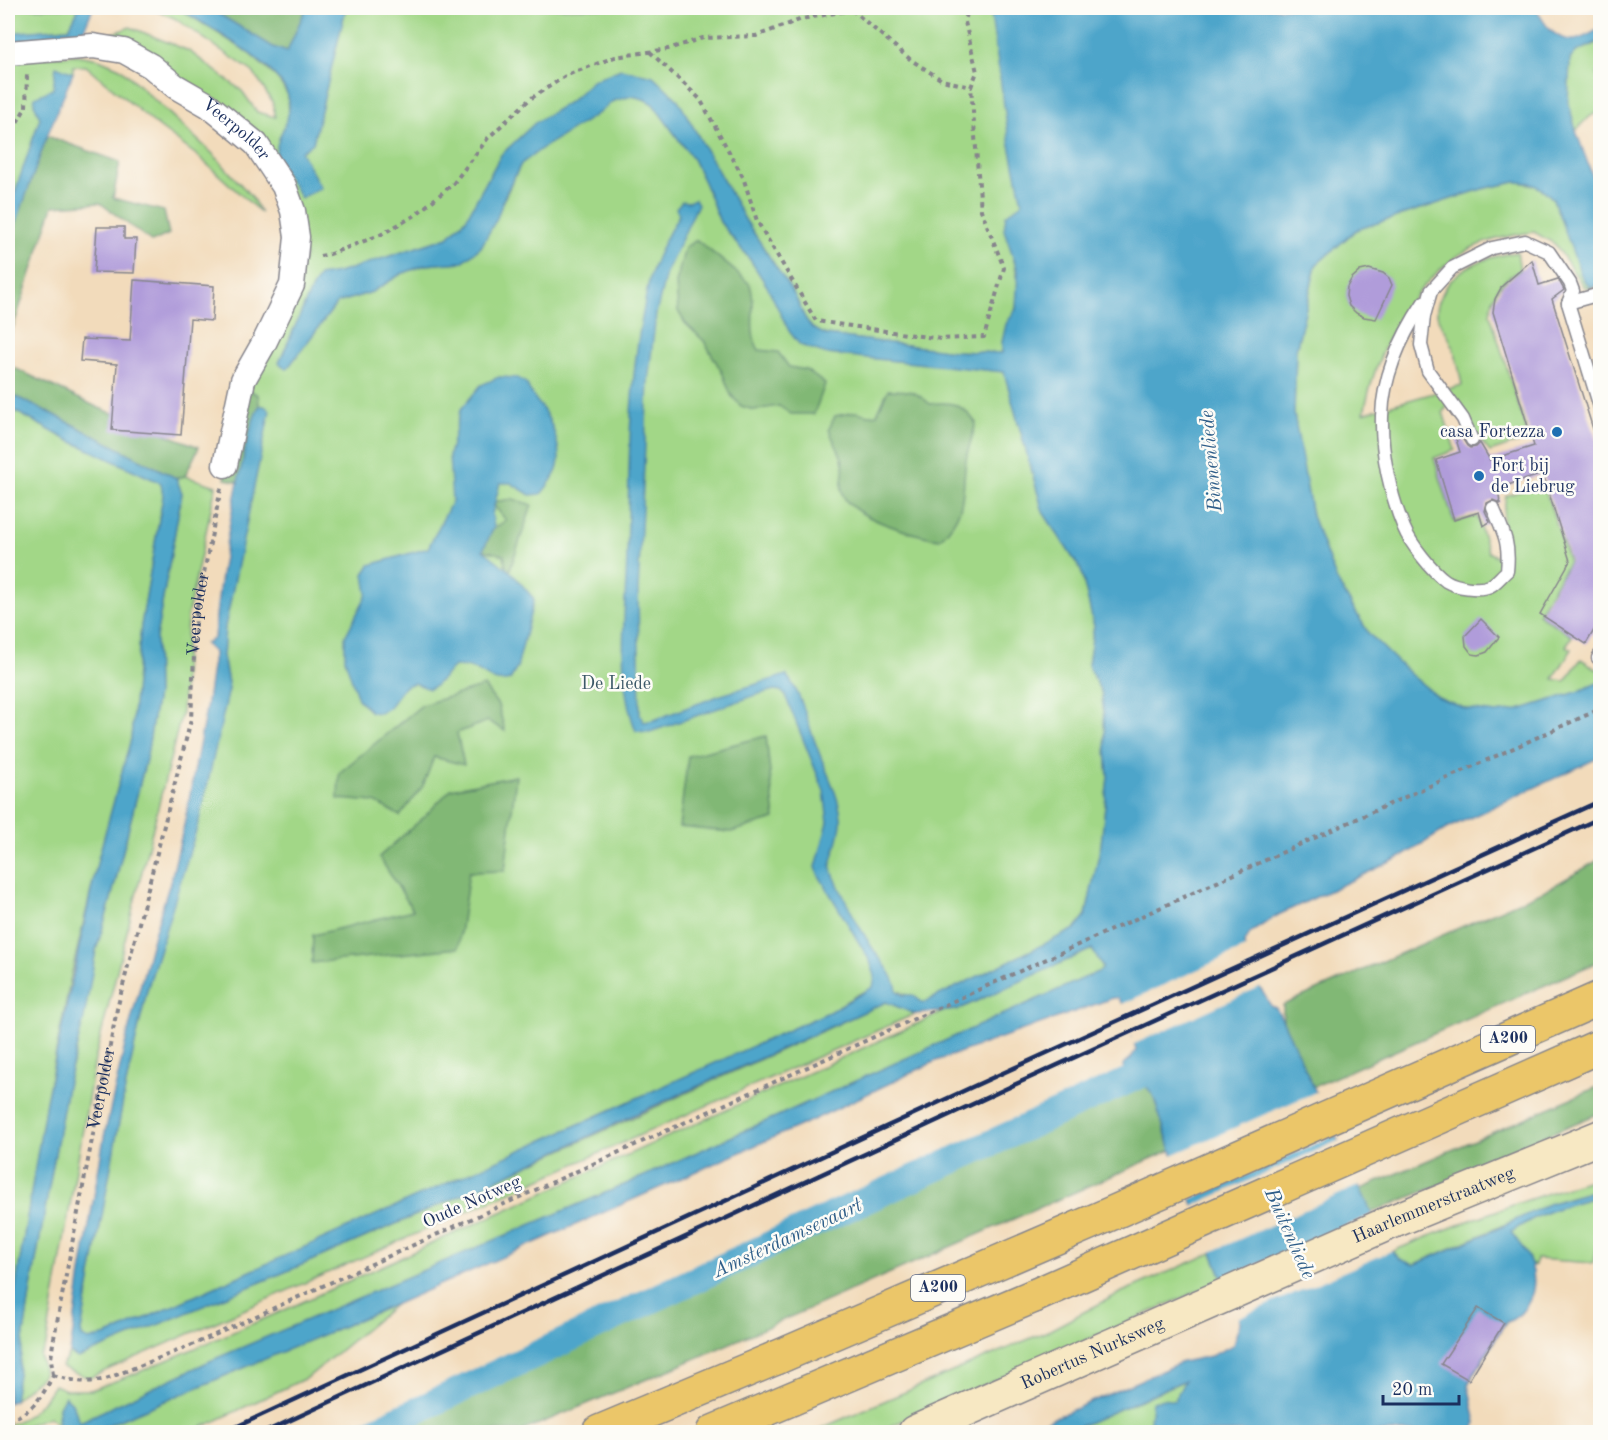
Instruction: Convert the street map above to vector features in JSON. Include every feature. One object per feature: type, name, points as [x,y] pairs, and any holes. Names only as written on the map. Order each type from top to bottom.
[{"type":"main road","name":"A200","points":[[599,1432],[1101,1218],[1600,998]]},
{"type":"main road","name":"A200","points":[[713,1432],[1117,1260],[1434,1118],[1600,1047]]},
{"type":"main road","name":"Haarlemmerstraatweg","points":[[1268,1276],[1389,1223],[1600,1137]]},
{"type":"main road","name":"Robertus Nurksweg","points":[[915,1432],[1268,1276]]},
{"type":"street","name":"Veerpolder","points":[[18,52],[93,46],[124,51],[151,66],[175,86],[208,105],[255,144],[284,186],[293,211],[297,237],[292,285],[243,380],[225,465]]},
{"type":"lane","points":[[1492,508],[1509,551],[1507,571],[1490,586],[1474,588],[1447,582],[1430,566],[1404,530],[1391,490],[1383,442],[1382,415],[1387,382],[1397,353],[1416,314],[1431,291],[1452,268],[1492,248],[1525,241],[1550,252],[1573,291],[1568,303],[1600,407]]},
{"type":"lane","points":[[1431,291],[1424,316],[1421,345],[1428,371],[1463,419],[1472,440]]},
{"type":"lane","points":[[1568,303],[1600,294]]},
{"type":"path","points":[[650,52],[700,99],[743,177],[758,221],[816,321],[941,339],[984,337],[1004,268],[981,210],[971,87],[977,72],[965,22],[968,8]]},
{"type":"path","points":[[295,260],[330,254],[360,243],[414,216],[453,184],[489,138],[530,99],[567,75],[615,57],[668,49],[703,38],[756,36],[802,19],[854,9],[911,60],[942,80],[971,87]]},
{"type":"path","points":[[8,138],[26,107],[18,52]]},
{"type":"path","name":"Veerpolder","points":[[53,1375],[51,1359],[53,1342],[117,1009],[191,720],[196,613],[225,465]]},
{"type":"path","name":"Oude Notweg","points":[[53,1375],[79,1383],[91,1383],[189,1346],[1600,709]]},
{"type":"path","points":[[8,1420],[24,1414],[31,1408],[46,1389],[53,1375]]},
{"type":"green space","points":[[8,8],[79,8],[69,28],[8,33]]},
{"type":"green space","name":"De Liede","points":[[149,8],[178,8],[246,51],[277,78],[288,95],[289,118],[279,139],[301,152],[313,143],[346,8],[991,8],[1022,203],[1005,230],[1016,269],[1018,298],[1003,340],[1002,353],[954,351],[826,335],[812,328],[795,296],[746,221],[678,100],[653,76],[621,69],[592,81],[571,101],[536,122],[501,155],[466,219],[448,237],[338,273],[319,276],[279,363],[287,369],[337,303],[372,292],[401,274],[425,265],[462,262],[481,247],[521,164],[613,101],[632,96],[644,99],[653,104],[693,159],[720,222],[751,261],[767,286],[827,354],[1004,371],[1043,512],[1081,570],[1094,626],[1088,665],[1102,694],[1108,777],[1101,845],[1086,915],[1075,929],[923,1003],[893,989],[867,990],[829,1012],[108,1335],[89,1340],[82,1337],[81,1331],[125,1089],[147,990],[229,689],[223,656],[225,627],[242,542],[264,406],[259,406],[258,395],[247,389],[305,256],[258,156],[145,55],[112,34],[130,27],[189,51],[242,91],[257,112],[275,117],[273,103],[253,72],[174,18]]},
{"type":"green space","points":[[209,8],[306,8],[287,52],[273,47]]},
{"type":"green space","points":[[1600,42],[1600,72],[1597,74],[1600,84],[1600,112],[1586,119],[1576,131],[1568,102],[1570,59],[1576,52]]},
{"type":"green space","points":[[77,55],[99,59],[120,68],[213,154],[251,196],[261,213],[199,157],[86,66],[73,66],[73,73],[56,67],[53,89],[34,103],[40,118],[8,213],[10,97],[8,97],[8,59]]},
{"type":"green space","points":[[47,136],[120,162],[113,198],[164,211],[169,234],[152,242],[100,203],[53,206],[8,343],[8,246]]},
{"type":"green space","points":[[1516,182],[1536,186],[1553,199],[1590,287],[1600,284],[1600,286],[1590,289],[1583,286],[1555,244],[1534,232],[1495,240],[1467,250],[1423,286],[1396,325],[1376,368],[1364,413],[1462,385],[1458,362],[1448,336],[1440,323],[1437,307],[1446,286],[1462,270],[1483,260],[1517,252],[1520,270],[1499,288],[1493,299],[1490,314],[1529,439],[1490,452],[1449,404],[1443,412],[1455,450],[1434,458],[1454,522],[1477,516],[1488,552],[1497,557],[1506,496],[1543,483],[1569,562],[1538,614],[1572,636],[1566,646],[1572,649],[1553,679],[1565,681],[1581,659],[1600,671],[1600,682],[1577,692],[1519,710],[1496,713],[1466,709],[1438,697],[1410,674],[1369,634],[1337,581],[1312,516],[1303,468],[1294,414],[1296,350],[1316,265],[1356,230],[1482,189]]},
{"type":"green space","points":[[697,240],[750,285],[753,301],[753,334],[759,350],[778,352],[789,367],[806,370],[825,384],[814,414],[791,414],[779,406],[754,410],[741,406],[731,395],[722,372],[704,341],[685,323],[678,311],[676,283],[685,247]]},
{"type":"green space","points":[[8,365],[99,408],[199,447],[185,476],[176,478],[8,393]]},
{"type":"green space","points":[[247,389],[258,395],[259,406],[239,482],[225,479]]},
{"type":"green space","points":[[888,390],[911,392],[930,404],[956,405],[976,423],[966,460],[962,503],[955,520],[940,539],[916,534],[869,517],[847,501],[842,492],[843,463],[829,429],[835,416],[856,412],[877,414]]},
{"type":"green space","points":[[8,407],[62,437],[161,483],[163,496],[141,626],[131,739],[98,860],[71,976],[46,1102],[8,1333]]},
{"type":"green space","points":[[185,476],[216,486],[187,618],[182,712],[95,1059],[46,1345],[40,1355],[44,1374],[14,1400],[31,1288],[68,1081],[96,950],[147,755],[157,694],[156,637],[182,493],[176,478]]},
{"type":"green space","points":[[513,499],[532,505],[507,578],[504,555],[479,549],[488,533],[506,520],[491,502]]},
{"type":"green space","points":[[484,686],[498,705],[505,731],[488,721],[457,733],[464,765],[434,757],[423,786],[400,816],[375,802],[338,799],[339,773],[422,705]]},
{"type":"green space","points":[[766,736],[775,819],[731,832],[679,827],[688,756]]},
{"type":"green space","points":[[516,776],[505,871],[469,872],[458,948],[312,963],[313,935],[413,910],[379,857],[451,789]]},
{"type":"green space","points":[[1600,859],[1600,961],[1313,1087],[1283,1021],[1283,1005],[1550,888]]},
{"type":"green space","points":[[1092,949],[1103,967],[1100,971],[624,1185],[210,1361],[80,1422],[72,1403],[59,1407],[58,1425],[49,1417],[8,1432],[8,1425],[35,1410],[54,1385],[66,1390],[91,1390],[137,1373],[287,1309],[945,1011],[957,1010]]},
{"type":"green space","points":[[886,1002],[915,1014],[89,1378],[61,1367],[70,1353],[78,1358],[297,1267],[483,1186]]},
{"type":"green space","points":[[1142,1086],[1147,1086],[1153,1095],[1171,1150],[676,1367],[522,1431],[393,1432]]},
{"type":"green space","points":[[1600,1086],[1600,1113],[1520,1146],[1495,1163],[1370,1213],[1359,1190]]},
{"type":"green space","points":[[1600,1177],[1600,1189],[1560,1200],[1413,1265],[1400,1259],[1393,1251],[1496,1211]]},
{"type":"green space","points":[[1600,1196],[1600,1226],[1593,1263],[1536,1259],[1535,1266],[1532,1265],[1511,1232],[1532,1219],[1554,1210]]},
{"type":"green space","points":[[1212,1253],[1223,1280],[877,1432],[812,1432],[1050,1330],[1120,1293]]},
{"type":"green space","points":[[396,1304],[308,1377],[192,1432],[91,1432]]},
{"type":"green space","points":[[1186,1380],[1157,1432],[1067,1432]]},
{"type":"water","points":[[79,8],[93,8],[80,39],[8,45],[8,33],[69,28]]},
{"type":"water","points":[[178,8],[209,8],[273,47],[287,52],[306,8],[346,8],[313,143],[301,152],[321,188],[301,198],[277,158],[277,146],[289,112],[288,96],[282,84],[257,59]]},
{"type":"water","points":[[990,8],[1536,8],[1550,30],[1567,39],[1574,40],[1584,37],[1600,29],[1600,41],[1576,52],[1570,59],[1568,102],[1600,197],[1600,284],[1590,287],[1583,280],[1553,199],[1544,190],[1530,183],[1516,182],[1482,189],[1356,230],[1316,265],[1296,350],[1294,414],[1312,516],[1337,581],[1369,634],[1410,674],[1438,697],[1466,709],[1496,713],[1519,710],[1577,692],[1600,682],[1600,757],[1446,829],[1403,856],[1276,916],[1250,933],[1244,945],[1259,986],[1283,1021],[1387,1246],[1400,1259],[1414,1265],[1548,1204],[1600,1189],[1600,1196],[1554,1210],[1532,1219],[1511,1232],[1530,1260],[1534,1282],[1533,1291],[1530,1300],[1520,1314],[1505,1323],[1468,1384],[1476,1422],[1474,1432],[1149,1432],[1152,1402],[1163,1399],[1174,1401],[1185,1380],[1067,1432],[1022,1432],[1182,1362],[1211,1356],[1233,1345],[1240,1322],[1171,1150],[1153,1095],[1146,1086],[1138,1088],[1123,1065],[1136,1050],[1123,1004],[1118,998],[936,1061],[813,1120],[396,1304],[91,1432],[74,1432],[58,1425],[59,1407],[65,1396],[72,1403],[80,1422],[210,1361],[624,1185],[1100,971],[1103,967],[1092,949],[957,1010],[915,1014],[886,1002],[636,1114],[483,1186],[297,1267],[78,1358],[70,1353],[104,1137],[128,1032],[185,821],[214,653],[205,644],[214,638],[220,579],[230,521],[252,424],[259,406],[270,410],[225,627],[223,656],[229,689],[199,821],[147,990],[125,1089],[81,1331],[82,1337],[89,1340],[108,1335],[829,1012],[873,987],[875,976],[870,961],[818,874],[816,867],[828,822],[824,791],[785,695],[781,691],[774,690],[650,732],[636,731],[630,711],[623,644],[634,373],[650,277],[679,215],[676,208],[682,201],[688,202],[695,199],[698,204],[666,273],[656,314],[648,382],[638,591],[640,715],[644,722],[654,720],[718,696],[786,675],[801,700],[839,808],[841,828],[831,866],[832,871],[860,928],[890,973],[897,991],[903,995],[913,995],[923,1003],[1075,929],[1086,915],[1101,845],[1108,777],[1102,694],[1088,665],[1094,626],[1081,570],[1043,512],[1004,372],[827,354],[800,345],[789,331],[767,286],[751,261],[720,222],[693,159],[653,104],[632,96],[613,101],[599,113],[544,147],[521,164],[505,195],[497,218],[481,247],[462,262],[425,265],[401,274],[372,292],[337,303],[287,369],[279,363],[319,276],[338,273],[448,237],[466,219],[501,155],[536,122],[571,101],[592,81],[621,69],[653,76],[678,100],[746,221],[795,296],[812,328],[826,335],[954,351],[1002,353],[1006,324],[1016,309],[1018,271],[1004,230],[1006,215],[1022,203],[1009,140]]},
{"type":"water","points":[[56,66],[73,73],[47,136],[8,246],[8,213],[40,118],[34,103],[35,97],[53,89]]},
{"type":"water","points":[[499,377],[518,378],[527,384],[551,425],[559,451],[558,467],[551,482],[541,494],[530,495],[511,483],[500,483],[492,514],[494,527],[483,550],[512,573],[534,599],[517,668],[510,680],[498,681],[475,669],[454,666],[435,686],[429,689],[415,683],[405,686],[389,707],[380,713],[371,712],[358,699],[345,659],[345,637],[367,594],[364,574],[370,565],[428,548],[452,501],[449,455],[461,409],[481,385]]},
{"type":"water","points":[[8,393],[176,478],[182,493],[156,637],[157,694],[147,755],[96,950],[84,1018],[68,1081],[31,1288],[14,1400],[8,1403],[8,1333],[46,1102],[98,859],[131,739],[141,626],[163,496],[161,483],[62,437],[8,407]]},
{"type":"pier","points":[[1247,947],[1262,986],[1132,1045],[1130,1039],[1132,1038],[1120,1005]]},
{"type":"pier","points":[[1318,1091],[1337,1134],[1188,1200],[1170,1156]]},
{"type":"pier","points":[[1340,1140],[1360,1185],[1209,1253],[1190,1207]]},
{"type":"pier","points":[[1374,1214],[1389,1244],[1396,1249],[1235,1319],[1220,1281]]},
{"type":"building","points":[[97,227],[124,227],[124,239],[136,239],[134,273],[94,272]]},
{"type":"building","points":[[1532,260],[1539,285],[1558,279],[1564,290],[1552,299],[1600,451],[1600,620],[1586,644],[1540,614],[1570,561],[1543,474],[1498,488],[1500,503],[1493,500],[1487,503],[1485,511],[1490,522],[1483,526],[1479,512],[1454,520],[1436,460],[1460,452],[1456,439],[1462,438],[1470,448],[1480,443],[1490,460],[1534,446],[1493,312],[1495,299],[1502,286]]},
{"type":"building","points":[[1369,269],[1383,273],[1392,285],[1376,319],[1356,313],[1349,306],[1346,296],[1347,287],[1352,278],[1360,271]]},
{"type":"building","points":[[134,280],[214,286],[212,321],[190,319],[181,435],[112,430],[117,364],[80,361],[82,339],[130,341]]},
{"type":"building","points":[[1481,619],[1499,637],[1487,652],[1479,655],[1472,654],[1466,646],[1465,636]]},
{"type":"building","points":[[1478,1308],[1504,1323],[1469,1380],[1441,1364]]},
{"type":"waterway","name":"Amsterdamsevaart","points":[[371,1432],[820,1221],[1165,1064]]},
{"type":"railway","points":[[225,1432],[972,1087],[1600,801]]},
{"type":"railway","points":[[265,1432],[1016,1084],[1600,818]]},
{"type":"place","name":"casa Fortezza","points":[[1557,432]]},
{"type":"place","name":"Fort bij de Liebrug","points":[[1479,476]]},
{"type":"water label","name":"Binnenliede","points":[[1212,461]]},
{"type":"water label","name":"Buitenliede","points":[[1289,1234]]}]
